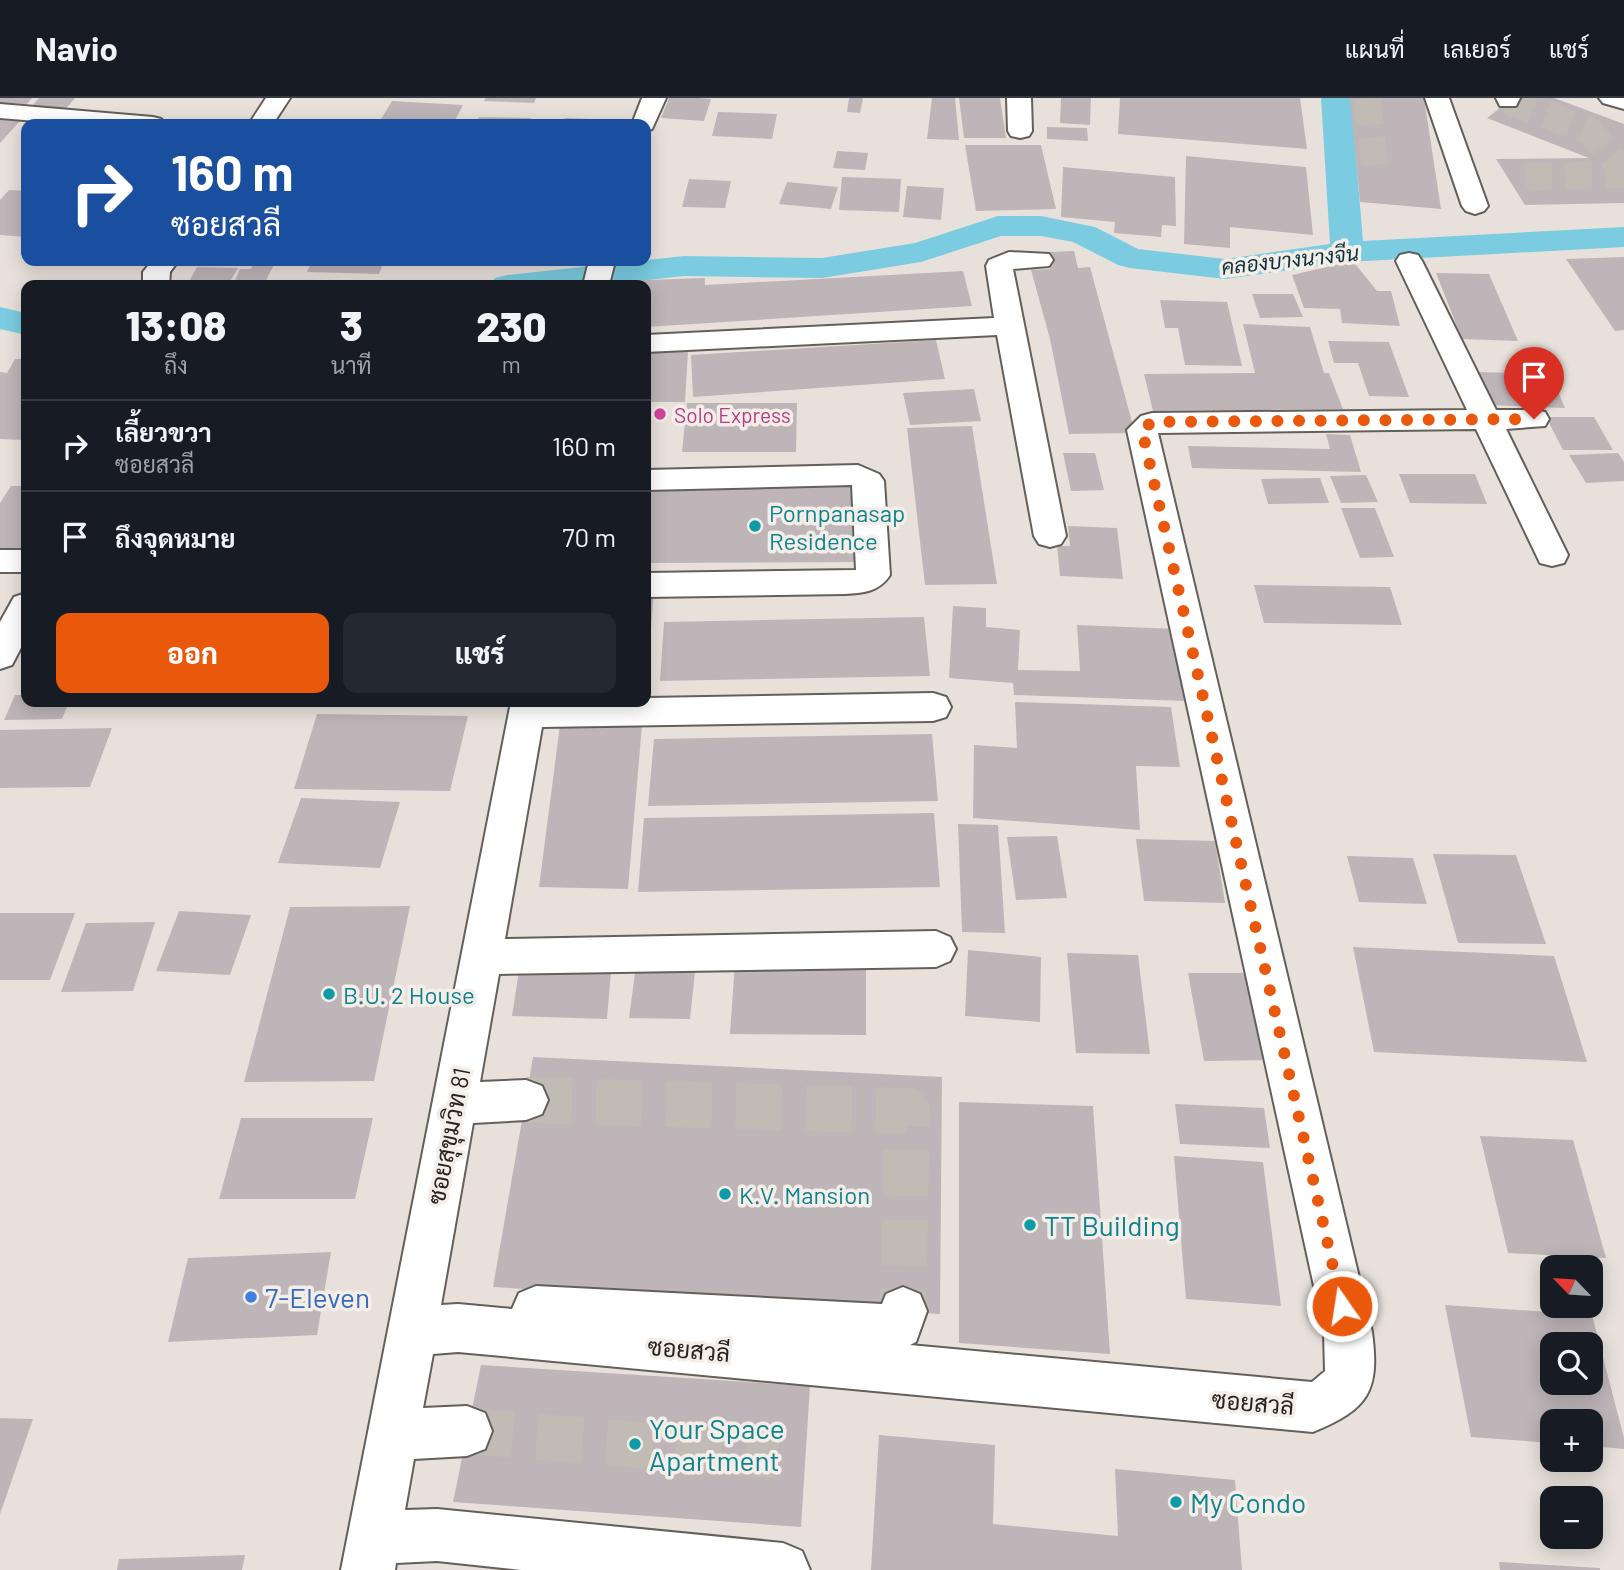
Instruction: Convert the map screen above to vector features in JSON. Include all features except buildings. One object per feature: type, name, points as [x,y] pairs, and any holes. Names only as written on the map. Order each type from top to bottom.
[{"type":"street","points":[[264,119],[278,98]]},
{"type":"street","points":[[646,119],[654,98]]},
{"type":"street","points":[[1018,98],[1020,131]]},
{"type":"street","points":[[1437,98],[1475,206]]},
{"type":"street","points":[[1611,98],[1624,102]]},
{"type":"street","points":[[0,111],[94,119]]},
{"type":"street","points":[[1040,260],[1009,260],[999,266],[1050,536]]},
{"type":"street","points":[[1409,261],[1552,555]]},
{"type":"street","points":[[651,345],[1009,326]]},
{"type":"street","name":"ซอยสวลี","points":[[411,1332],[458,1328],[1313,1407],[1333,1400],[1347,1386],[1352,1361],[1348,1332],[1142,430],[1152,422],[1534,419]]},
{"type":"street","points":[[651,480],[842,473],[858,475],[868,481],[873,575],[864,581],[845,582],[651,585]]},
{"type":"street","points":[[0,561],[21,561]]},
{"type":"street","points":[[0,656],[21,615]]},
{"type":"street","points":[[528,708],[933,706]]},
{"type":"street","name":"ซอยสุขุมวิท 81","points":[[371,1553],[528,708]]},
{"type":"street","points":[[483,957],[936,949]]},
{"type":"street","points":[[454,1104],[526,1100]]},
{"type":"street","points":[[458,1328],[491,1308],[891,1329],[899,1325],[903,1311]]},
{"type":"street","points":[[392,1435],[467,1432]]},
{"type":"street","points":[[371,1553],[437,1535],[783,1570]]},
{"type":"waterway","points":[[1336,98],[1347,252]]},
{"type":"waterway","name":"คลองบางนางจีน","points":[[554,280],[684,266],[822,268],[921,252],[998,226],[1041,226],[1083,234],[1130,258],[1225,269],[1347,252]]},
{"type":"waterway","name":"คลองบางนางจีน","points":[[1347,252],[1624,237]]},
{"type":"waterway","name":"คลองบางนางจีน","points":[[0,318],[21,323]]},
{"type":"tunnel","points":[[1367,98],[1376,176]]},
{"type":"tunnel","points":[[1508,101],[1590,131],[1624,172]]},
{"type":"tunnel","points":[[1525,177],[1624,174]]},
{"type":"tunnel","points":[[526,1100],[907,1111],[903,1311]]},
{"type":"tunnel","points":[[467,1431],[778,1456]]},
{"type":"place","name":"Solo Express","points":[[660,414]]},
{"type":"place","name":"Pornpanasap Residence","points":[[755,526]]},
{"type":"place","name":"B.U. 2 House","points":[[329,994]]},
{"type":"place","name":"K.V. Mansion","points":[[725,1194]]},
{"type":"place","name":"TT Building","points":[[1030,1225]]},
{"type":"place","name":"7-Eleven","points":[[251,1297]]},
{"type":"place","name":"Your Space Apartment","points":[[635,1444]]},
{"type":"place","name":"My Condo","points":[[1176,1502]]},
{"type":"route","points":[[1342,1306],[1142,430],[1152,422],[1534,419]]}]
